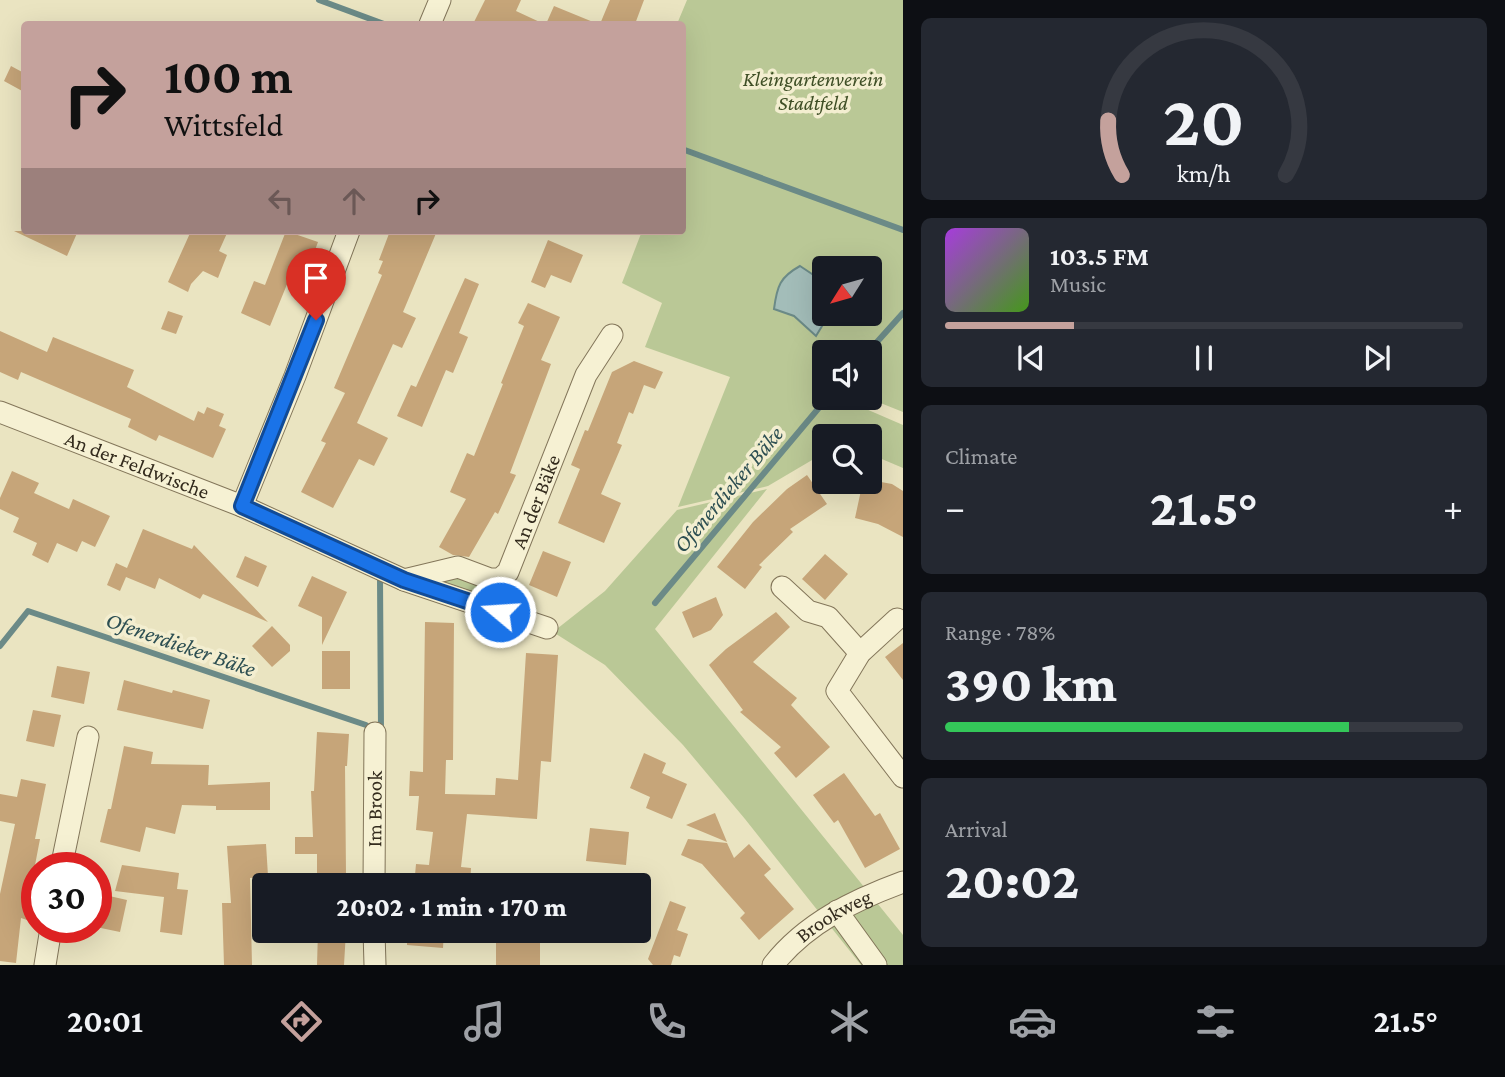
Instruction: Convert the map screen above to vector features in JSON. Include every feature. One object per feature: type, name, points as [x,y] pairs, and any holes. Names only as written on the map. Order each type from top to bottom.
[{"type":"street","points":[[431,21],[440,0]]},
{"type":"street","points":[[242,506],[295,376],[348,235]]},
{"type":"street","name":"An der Bäke","points":[[404,580],[458,567],[490,579],[500,579],[508,572],[586,375],[612,335]]},
{"type":"street","name":"An der Feldwische","points":[[0,412],[242,506],[404,580],[547,628]]},
{"type":"street","points":[[782,587],[808,611],[828,617],[860,653]]},
{"type":"street","points":[[897,619],[860,653],[837,691],[903,777]]},
{"type":"street","name":"Im Brook","points":[[374,873],[375,733]]},
{"type":"street","points":[[64,852],[88,737]]},
{"type":"street","name":"Brookweg","points":[[773,965],[800,936],[837,911],[903,882]]},
{"type":"street","points":[[837,911],[876,965]]},
{"type":"street","points":[[45,965],[49,943]]},
{"type":"street","points":[[374,943],[375,965]]},
{"type":"green space","name":"Kleingartenverein Stadtfeld","points":[[687,0],[903,0],[903,412],[882,404],[882,340],[812,340],[812,410],[868,410],[903,425],[903,468],[882,459],[882,424],[812,424],[812,460],[768,486],[678,507],[730,377],[645,347],[662,303],[622,283],[640,235],[686,235],[686,21],[678,21]]},
{"type":"green space","points":[[767,489],[655,629],[903,935],[903,965],[861,965],[683,745],[605,665],[553,632],[605,591],[677,510]]},
{"type":"green space","points":[[449,569],[490,579],[511,588],[500,612],[404,580]]},
{"type":"water","points":[[800,266],[812,274],[812,326],[822,326],[816,336],[794,316],[774,309],[781,283]]},
{"type":"building","points":[[485,0],[521,0],[516,11],[538,21],[474,21]]},
{"type":"building","points":[[610,0],[644,0],[636,21],[601,21]]},
{"type":"building","points":[[554,6],[591,21],[547,21]]},
{"type":"building","points":[[11,66],[21,71],[21,90],[4,81]]},
{"type":"building","points":[[22,235],[76,235],[67,256]]},
{"type":"building","points":[[189,235],[226,235],[219,251],[227,255],[218,278],[203,271],[191,284],[188,292],[168,282]]},
{"type":"building","points":[[284,235],[298,235],[318,242],[305,277],[292,272],[270,326],[241,313],[254,281],[265,285]]},
{"type":"building","points":[[388,235],[435,235],[403,312],[416,318],[402,348],[393,344],[357,423],[388,438],[374,466],[359,459],[333,508],[301,492],[326,443],[321,441],[345,393],[334,388],[382,275],[378,273],[383,261],[379,260]]},
{"type":"building","points":[[548,240],[583,255],[571,283],[551,275],[545,288],[531,282]]},
{"type":"building","points":[[465,278],[479,284],[459,333],[468,337],[453,373],[446,370],[422,427],[397,416],[411,385],[416,387]]},
{"type":"building","points":[[528,303],[560,317],[541,360],[551,364],[510,473],[516,475],[498,514],[495,512],[469,557],[453,555],[439,547],[466,499],[450,492],[467,453],[474,456],[524,326],[518,323]]},
{"type":"building","points":[[168,311],[183,316],[176,334],[161,329]]},
{"type":"building","points":[[0,331],[47,352],[53,337],[134,370],[127,387],[194,421],[198,411],[204,414],[207,407],[224,414],[219,426],[226,429],[213,458],[159,435],[156,441],[128,427],[131,419],[21,372],[18,380],[0,372]]},
{"type":"building","points":[[634,361],[663,372],[655,389],[644,385],[633,414],[629,412],[617,443],[622,445],[601,494],[621,503],[604,543],[558,523],[580,469],[571,465],[612,372]]},
{"type":"building","points":[[12,471],[39,483],[34,493],[69,509],[73,499],[110,516],[95,547],[82,541],[77,552],[57,543],[48,563],[32,555],[37,543],[13,532],[19,518],[0,509],[0,498]]},
{"type":"building","points":[[807,475],[812,482],[812,494],[820,494],[827,504],[790,529],[793,532],[759,565],[762,567],[745,589],[717,567],[753,522],[787,489]]},
{"type":"building","points":[[882,482],[892,484],[903,491],[903,537],[878,524],[855,518],[860,494],[882,494]]},
{"type":"building","points":[[143,529],[192,549],[194,545],[268,622],[203,594],[200,599],[159,578],[155,589],[126,577],[120,591],[107,585],[116,563],[127,568]]},
{"type":"building","points":[[543,551],[571,562],[557,597],[529,585]]},
{"type":"building","points":[[825,554],[848,574],[825,600],[802,579]]},
{"type":"building","points":[[245,556],[267,566],[258,587],[236,577]]},
{"type":"building","points":[[312,576],[347,592],[322,645],[322,617],[298,606]]},
{"type":"building","points":[[716,597],[723,615],[711,630],[693,638],[682,612]]},
{"type":"building","points":[[776,612],[790,627],[753,662],[797,698],[791,705],[830,747],[796,778],[774,753],[781,747],[740,712],[743,710],[709,665]]},
{"type":"building","points":[[425,622],[454,623],[453,760],[446,760],[445,794],[495,795],[496,778],[518,780],[526,653],[558,655],[551,762],[541,761],[537,819],[467,814],[461,867],[471,868],[471,873],[415,873],[416,864],[429,865],[433,832],[416,830],[419,796],[409,796],[410,771],[423,772]]},
{"type":"building","points":[[272,626],[290,645],[290,651],[272,667],[252,646]]},
{"type":"building","points":[[903,643],[903,680],[885,657]]},
{"type":"building","points":[[322,651],[350,651],[350,689],[322,689]]},
{"type":"building","points":[[57,666],[90,672],[84,704],[51,697]]},
{"type":"building","points":[[124,680],[210,700],[203,729],[117,710]]},
{"type":"building","points":[[33,710],[61,715],[54,747],[26,741]]},
{"type":"building","points":[[317,732],[349,734],[345,766],[346,873],[317,873],[317,854],[295,854],[295,837],[313,837],[311,791],[314,791]]},
{"type":"building","points":[[124,746],[153,752],[151,764],[209,765],[208,785],[270,782],[270,810],[216,810],[216,806],[182,805],[175,834],[146,827],[140,852],[100,842],[108,809],[111,809]]},
{"type":"building","points":[[644,753],[666,763],[662,773],[687,784],[672,819],[646,808],[650,797],[630,788]]},
{"type":"building","points":[[844,773],[875,816],[880,813],[900,849],[865,868],[838,820],[834,823],[813,795]]},
{"type":"building","points":[[21,779],[46,784],[35,839],[40,839],[38,852],[21,852],[21,918],[16,963],[0,961],[0,894],[15,824],[0,821],[0,794],[17,797]]},
{"type":"building","points":[[715,813],[727,842],[686,825]]},
{"type":"building","points":[[590,828],[629,832],[626,865],[586,861]]},
{"type":"building","points":[[688,839],[727,843],[734,858],[749,844],[771,869],[764,875],[794,909],[759,940],[740,918],[745,913],[702,864],[681,855]]},
{"type":"building","points":[[266,844],[268,873],[252,873],[250,878],[252,965],[224,965],[222,903],[231,903],[227,846]]},
{"type":"building","points":[[122,865],[179,873],[177,889],[188,890],[182,935],[160,932],[164,897],[115,891]]},
{"type":"building","points":[[112,897],[127,900],[120,932],[112,930]]},
{"type":"building","points":[[670,901],[686,907],[677,930],[688,934],[680,957],[674,955],[671,965],[653,965],[648,959]]},
{"type":"building","points":[[318,943],[345,943],[344,965],[317,965]]},
{"type":"building","points":[[407,943],[443,943],[443,948]]},
{"type":"building","points":[[496,943],[540,943],[540,965],[496,965]]},
{"type":"waterway","points":[[319,0],[376,21]]},
{"type":"waterway","points":[[686,150],[903,230]]},
{"type":"waterway","name":"Ofenerdieker Bäke","points":[[879,340],[903,313]]},
{"type":"waterway","name":"Ofenerdieker Bäke","points":[[655,603],[817,410]]},
{"type":"waterway","name":"Ofenerdieker Bäke","points":[[381,730],[380,578],[385,580]]},
{"type":"waterway","name":"Ofenerdieker Bäke","points":[[0,646],[28,611],[366,725]]},
{"type":"route","points":[[316,320],[242,506],[404,580],[500,612]]}]
